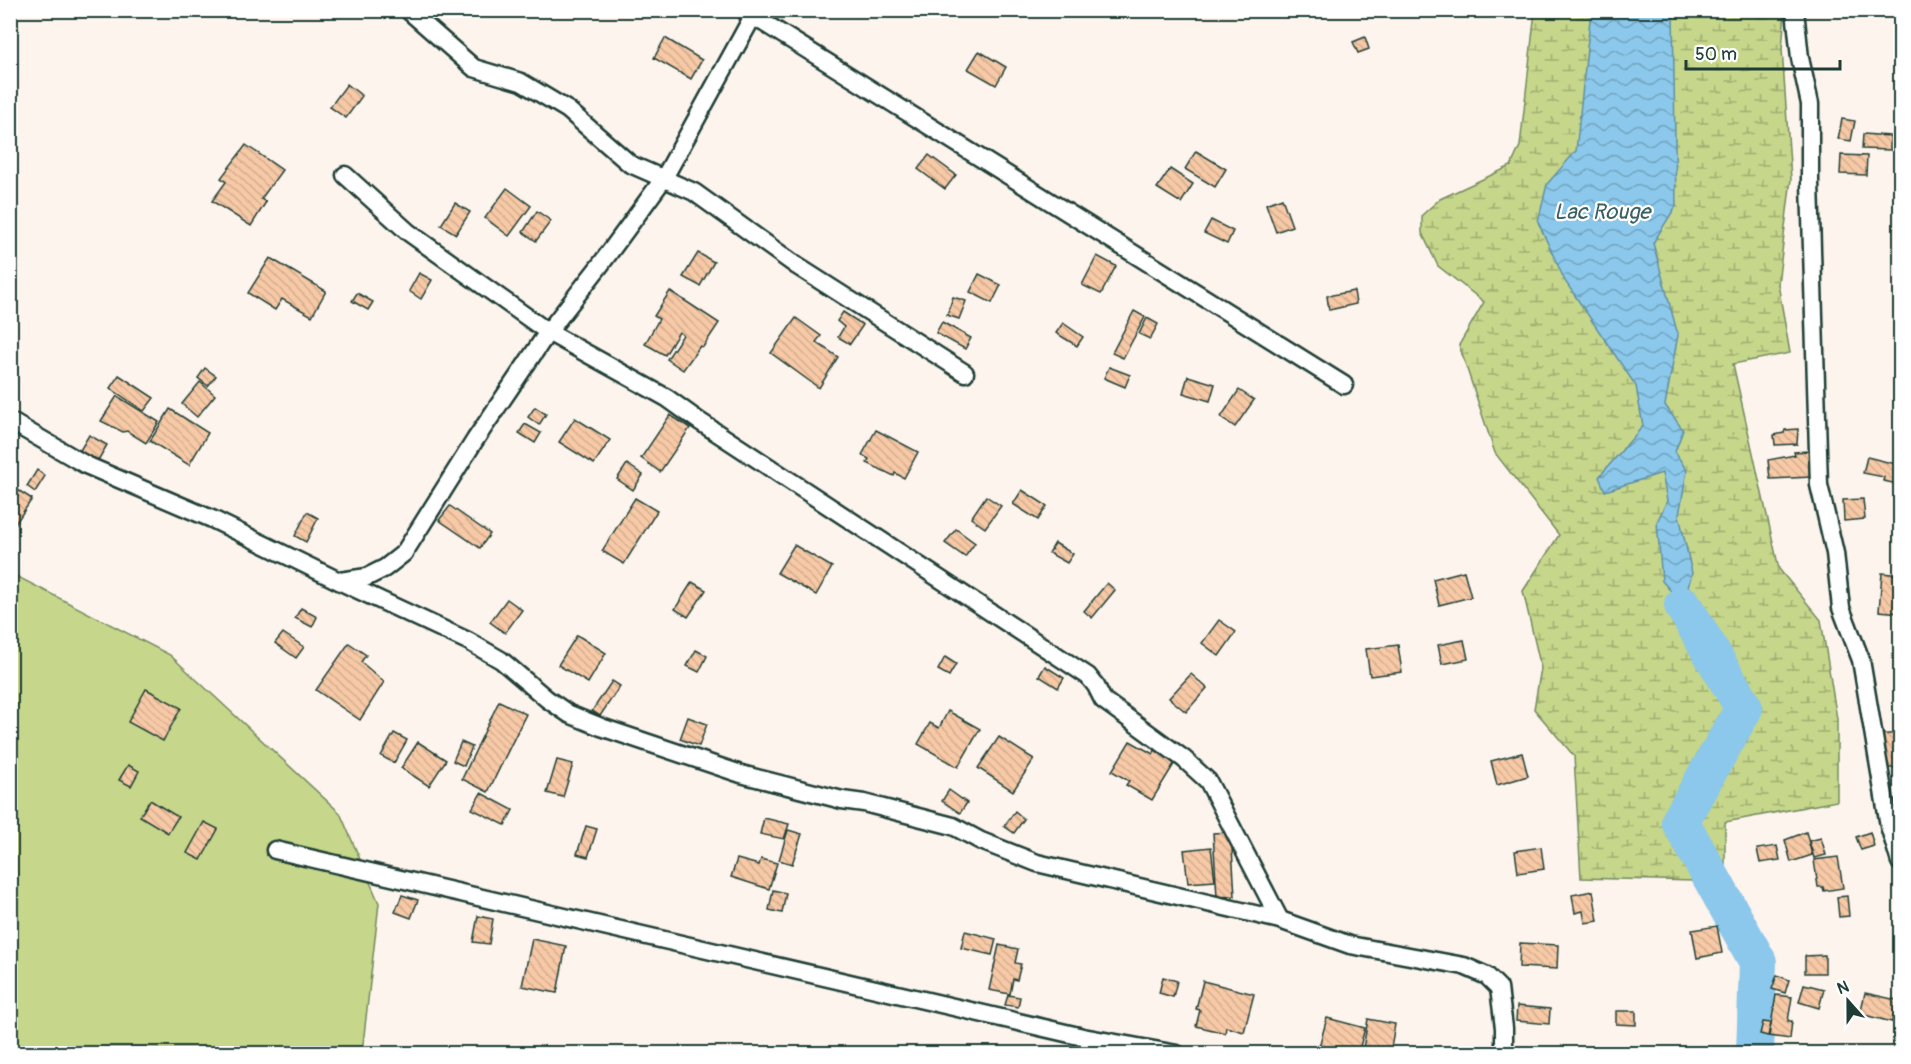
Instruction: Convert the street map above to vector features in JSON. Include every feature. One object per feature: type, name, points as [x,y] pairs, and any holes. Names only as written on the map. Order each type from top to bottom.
[{"type":"street","points":[[408,10],[474,68],[521,82],[567,110],[630,164],[694,192],[797,266],[965,373]]},
{"type":"street","points":[[1795,10],[1800,58],[1810,104],[1810,182],[1819,485],[1834,553],[1841,608],[1861,660],[1889,826],[1900,862]]},
{"type":"street","points":[[339,581],[367,577],[386,568],[404,553],[475,440],[548,332],[664,178],[749,13],[1344,385]]},
{"type":"street","points":[[345,175],[408,232],[548,332],[668,398],[754,458],[1088,676],[1096,686],[1102,700],[1184,759],[1208,781],[1280,920]]},
{"type":"street","points":[[10,421],[86,465],[212,519],[468,641],[501,660],[547,699],[569,714],[601,727],[741,774],[952,826],[981,841],[1036,863],[1280,920],[1350,945],[1464,966],[1487,976],[1499,988],[1504,1029],[1504,1053]]},
{"type":"street","points":[[275,850],[1083,1037],[1177,1053]]},
{"type":"green space","points":[[1535,11],[1785,11],[1782,49],[1791,179],[1778,284],[1790,353],[1733,364],[1779,569],[1821,620],[1837,719],[1837,801],[1725,822],[1725,864],[1695,881],[1581,878],[1574,756],[1534,709],[1541,668],[1523,591],[1559,535],[1495,453],[1459,345],[1484,302],[1438,266],[1422,233],[1422,215],[1440,199],[1511,166],[1520,146]]},
{"type":"green space","points":[[10,570],[16,576],[170,655],[340,813],[379,903],[362,1053],[11,1053]]},
{"type":"water","name":"Lac Rouge","points":[[1591,11],[1673,11],[1676,206],[1653,243],[1678,335],[1665,405],[1683,430],[1675,452],[1687,471],[1679,515],[1692,573],[1683,605],[1662,581],[1657,522],[1667,501],[1662,473],[1605,491],[1599,477],[1643,426],[1636,386],[1565,281],[1538,222],[1547,184],[1576,151]]},
{"type":"building","points":[[1365,37],[1369,49],[1358,53],[1353,42]]},
{"type":"building","points":[[665,38],[702,60],[691,79],[654,58]]},
{"type":"building","points":[[979,51],[1006,67],[996,85],[968,69]]},
{"type":"building","points":[[347,84],[362,96],[346,118],[330,107]]},
{"type":"building","points":[[1842,119],[1855,121],[1851,141],[1838,139]]},
{"type":"building","points":[[1894,132],[1900,132],[1900,151],[1892,151]]},
{"type":"building","points":[[1863,134],[1890,136],[1890,150],[1862,149]]},
{"type":"building","points":[[246,145],[282,170],[261,199],[266,202],[251,226],[212,201],[226,182],[221,178]]},
{"type":"building","points":[[1196,151],[1226,169],[1215,187],[1185,169]]},
{"type":"building","points":[[929,155],[956,175],[945,189],[918,169]]},
{"type":"building","points":[[1841,155],[1867,156],[1866,175],[1840,174]]},
{"type":"building","points":[[1170,169],[1193,184],[1181,203],[1157,188]]},
{"type":"building","points":[[507,188],[531,206],[509,236],[485,218]]},
{"type":"building","points":[[1282,198],[1292,226],[1276,232],[1266,204]]},
{"type":"building","points":[[455,203],[470,212],[456,234],[441,225]]},
{"type":"building","points":[[537,211],[551,221],[536,241],[523,232]]},
{"type":"building","points":[[1211,220],[1233,231],[1227,244],[1204,233]]},
{"type":"building","points":[[698,253],[714,262],[700,286],[683,277]]},
{"type":"building","points":[[1097,256],[1116,266],[1101,294],[1082,285]]},
{"type":"building","points":[[270,258],[326,291],[312,316],[282,299],[275,310],[248,293]]},
{"type":"building","points":[[419,273],[432,280],[421,299],[409,291]]},
{"type":"building","points":[[979,274],[1001,285],[992,303],[970,292]]},
{"type":"building","points":[[670,291],[719,323],[703,347],[700,346],[683,370],[667,359],[683,335],[679,332],[665,355],[645,344],[659,319],[654,316]]},
{"type":"building","points":[[1354,291],[1356,304],[1329,310],[1327,296]]},
{"type":"building","points":[[357,293],[373,302],[368,310],[352,301]]},
{"type":"building","points":[[953,297],[966,301],[959,319],[947,315]]},
{"type":"building","points":[[1134,311],[1145,317],[1123,358],[1112,353]]},
{"type":"building","points":[[843,312],[863,325],[850,344],[838,337],[844,327],[837,321]]},
{"type":"building","points":[[796,318],[821,336],[816,342],[838,357],[819,388],[771,353]]},
{"type":"building","points":[[1147,318],[1158,324],[1150,339],[1139,334]]},
{"type":"building","points":[[942,322],[971,338],[965,349],[936,333]]},
{"type":"building","points":[[1063,323],[1083,337],[1077,346],[1056,333]]},
{"type":"building","points":[[1109,367],[1130,375],[1125,387],[1104,378]]},
{"type":"building","points":[[205,368],[216,376],[208,386],[198,378]]},
{"type":"building","points":[[119,375],[154,398],[144,411],[110,388]]},
{"type":"building","points":[[1188,376],[1215,384],[1210,401],[1183,393]]},
{"type":"building","points":[[200,382],[215,395],[197,417],[182,404]]},
{"type":"building","points":[[1239,390],[1254,400],[1235,427],[1221,417]]},
{"type":"building","points":[[117,396],[159,422],[146,443],[127,431],[123,432],[101,421]]},
{"type":"building","points":[[535,407],[546,414],[539,425],[528,417]]},
{"type":"building","points":[[170,409],[208,433],[189,465],[150,441]]},
{"type":"building","points":[[670,415],[690,428],[660,472],[641,458]]},
{"type":"building","points":[[575,418],[610,440],[594,464],[559,442]]},
{"type":"building","points":[[525,424],[541,433],[535,443],[519,433]]},
{"type":"building","points":[[1798,429],[1797,444],[1775,445],[1774,435],[1784,433],[1785,430]]},
{"type":"building","points":[[876,430],[918,452],[904,478],[895,473],[894,476],[867,463],[869,459],[862,455]]},
{"type":"building","points":[[89,435],[107,445],[97,462],[79,452]]},
{"type":"building","points":[[1809,451],[1811,477],[1770,479],[1768,460],[1795,455],[1794,452]]},
{"type":"building","points":[[1867,457],[1900,465],[1898,484],[1883,481],[1884,477],[1863,473]]},
{"type":"building","points":[[627,464],[643,475],[633,490],[617,479]]},
{"type":"building","points":[[37,470],[45,476],[35,492],[27,486]]},
{"type":"building","points":[[10,485],[32,499],[11,530],[10,529]]},
{"type":"building","points":[[1022,490],[1047,506],[1038,520],[1013,504]]},
{"type":"building","points":[[986,496],[1001,506],[985,528],[971,518]]},
{"type":"building","points":[[635,498],[657,511],[624,564],[602,551]]},
{"type":"building","points":[[1863,499],[1865,519],[1844,521],[1843,500]]},
{"type":"building","points":[[450,506],[490,534],[480,548],[439,520]]},
{"type":"building","points":[[307,512],[318,518],[306,542],[295,536]]},
{"type":"building","points":[[956,529],[975,543],[965,557],[945,543]]},
{"type":"building","points":[[1055,543],[1073,554],[1067,563],[1049,553]]},
{"type":"building","points":[[794,545],[832,567],[816,595],[777,573]]},
{"type":"building","points":[[1464,571],[1471,597],[1439,605],[1433,579]]},
{"type":"building","points":[[1882,573],[1900,575],[1900,613],[1879,611]]},
{"type":"building","points":[[692,582],[706,590],[688,617],[675,609]]},
{"type":"building","points":[[1107,583],[1115,590],[1092,618],[1084,611]]},
{"type":"building","points":[[507,599],[522,610],[505,633],[490,622]]},
{"type":"building","points":[[301,608],[317,617],[312,627],[295,618]]},
{"type":"building","points":[[1219,620],[1236,632],[1219,656],[1202,643]]},
{"type":"building","points":[[283,633],[304,647],[296,658],[275,643]]},
{"type":"building","points":[[577,635],[606,653],[588,683],[558,665]]},
{"type":"building","points":[[1464,640],[1468,659],[1442,664],[1438,645]]},
{"type":"building","points":[[349,643],[366,655],[361,662],[384,682],[360,720],[316,690]]},
{"type":"building","points":[[1398,645],[1402,672],[1370,676],[1366,649]]},
{"type":"building","points":[[696,650],[707,656],[699,672],[687,666]]},
{"type":"building","points":[[945,657],[956,664],[949,676],[938,670]]},
{"type":"building","points":[[1045,666],[1064,678],[1058,688],[1039,676]]},
{"type":"building","points":[[1191,674],[1207,688],[1186,712],[1169,698]]},
{"type":"building","points":[[612,681],[620,686],[600,716],[592,711]]},
{"type":"building","points":[[146,689],[181,708],[163,741],[128,722]]},
{"type":"building","points":[[499,701],[526,714],[488,792],[462,779]]},
{"type":"building","points":[[948,711],[980,729],[958,767],[918,744],[930,723],[939,728]]},
{"type":"building","points":[[688,717],[707,724],[699,746],[680,739]]},
{"type":"building","points":[[394,733],[407,740],[394,763],[381,756]]},
{"type":"building","points":[[1900,733],[1900,767],[1881,769],[1878,735]]},
{"type":"building","points":[[999,737],[1034,759],[1013,791],[978,768]]},
{"type":"building","points":[[1130,741],[1153,754],[1156,749],[1176,761],[1152,800],[1126,785],[1129,781],[1112,771]]},
{"type":"building","points":[[418,742],[446,760],[429,786],[401,768]]},
{"type":"building","points":[[461,742],[472,747],[464,766],[453,761]]},
{"type":"building","points":[[1522,753],[1528,776],[1497,785],[1491,761]]},
{"type":"building","points":[[557,760],[573,764],[563,797],[547,793]]},
{"type":"building","points":[[128,765],[139,771],[131,786],[119,780]]},
{"type":"building","points":[[949,790],[967,803],[960,813],[942,801]]},
{"type":"building","points":[[481,793],[513,810],[505,825],[472,809]]},
{"type":"building","points":[[150,800],[178,817],[168,833],[140,816]]},
{"type":"building","points":[[1015,811],[1024,819],[1014,833],[1004,826]]},
{"type":"building","points":[[764,818],[789,824],[784,839],[760,834]]},
{"type":"building","points":[[204,822],[218,829],[201,860],[187,853]]},
{"type":"building","points":[[586,826],[597,829],[588,857],[577,854]]},
{"type":"building","points":[[788,830],[802,834],[792,864],[779,860]]},
{"type":"building","points":[[1231,832],[1235,896],[1217,897],[1213,833]]},
{"type":"building","points":[[1806,832],[1812,855],[1791,862],[1785,840]]},
{"type":"building","points":[[1870,832],[1874,846],[1861,850],[1856,837]]},
{"type":"building","points":[[1821,838],[1826,855],[1814,858],[1809,841]]},
{"type":"building","points":[[1777,846],[1780,860],[1760,863],[1757,849]]},
{"type":"building","points":[[1211,847],[1215,881],[1188,883],[1184,850]]},
{"type":"building","points":[[1541,847],[1544,869],[1518,873],[1515,851]]},
{"type":"building","points":[[1838,857],[1843,888],[1824,891],[1823,887],[1818,887],[1814,860]]},
{"type":"building","points":[[737,859],[759,865],[761,859],[777,863],[769,889],[731,877]]},
{"type":"building","points":[[773,890],[786,893],[782,913],[769,910]]},
{"type":"building","points":[[1593,891],[1598,921],[1585,923],[1583,911],[1575,913],[1572,895]]},
{"type":"building","points":[[402,895],[418,900],[411,918],[395,912]]},
{"type":"building","points":[[1847,896],[1849,916],[1839,917],[1837,897]]},
{"type":"building","points":[[478,916],[493,919],[489,944],[473,942]]},
{"type":"building","points":[[1717,926],[1722,953],[1697,958],[1692,930]]},
{"type":"building","points":[[965,931],[996,939],[992,955],[961,948]]},
{"type":"building","points":[[532,939],[566,946],[557,993],[522,986]]},
{"type":"building","points":[[1520,943],[1558,945],[1557,969],[1519,967]]},
{"type":"building","points":[[999,945],[1018,949],[1015,963],[1021,964],[1017,980],[1013,979],[1010,994],[989,990]]},
{"type":"building","points":[[1825,955],[1825,973],[1805,973],[1805,956]]},
{"type":"building","points":[[1777,975],[1789,980],[1785,993],[1772,989]]},
{"type":"building","points":[[1163,977],[1177,981],[1173,997],[1159,993]]},
{"type":"building","points":[[1203,981],[1254,994],[1244,1032],[1226,1027],[1225,1033],[1196,1026],[1200,1010],[1196,1009]]},
{"type":"building","points":[[1804,984],[1824,989],[1819,1008],[1799,1002]]},
{"type":"building","points":[[1865,993],[1897,1000],[1892,1022],[1860,1014]]},
{"type":"building","points":[[1008,995],[1020,997],[1018,1007],[1005,1005]]},
{"type":"building","points":[[1776,995],[1792,997],[1788,1021],[1792,1021],[1790,1039],[1769,1036]]},
{"type":"building","points":[[1517,1006],[1550,1009],[1549,1024],[1516,1021]]},
{"type":"building","points":[[1616,1011],[1636,1011],[1636,1025],[1616,1024]]},
{"type":"building","points":[[1327,1018],[1365,1028],[1358,1054],[1317,1054]]},
{"type":"building","points":[[1368,1019],[1395,1024],[1390,1054],[1377,1054],[1377,1052],[1363,1049]]},
{"type":"building","points":[[1763,1022],[1771,1023],[1768,1036],[1760,1034]]},
{"type":"waterway","points":[[1683,605],[1744,708],[1680,821],[1758,962],[1755,1054]]}]
